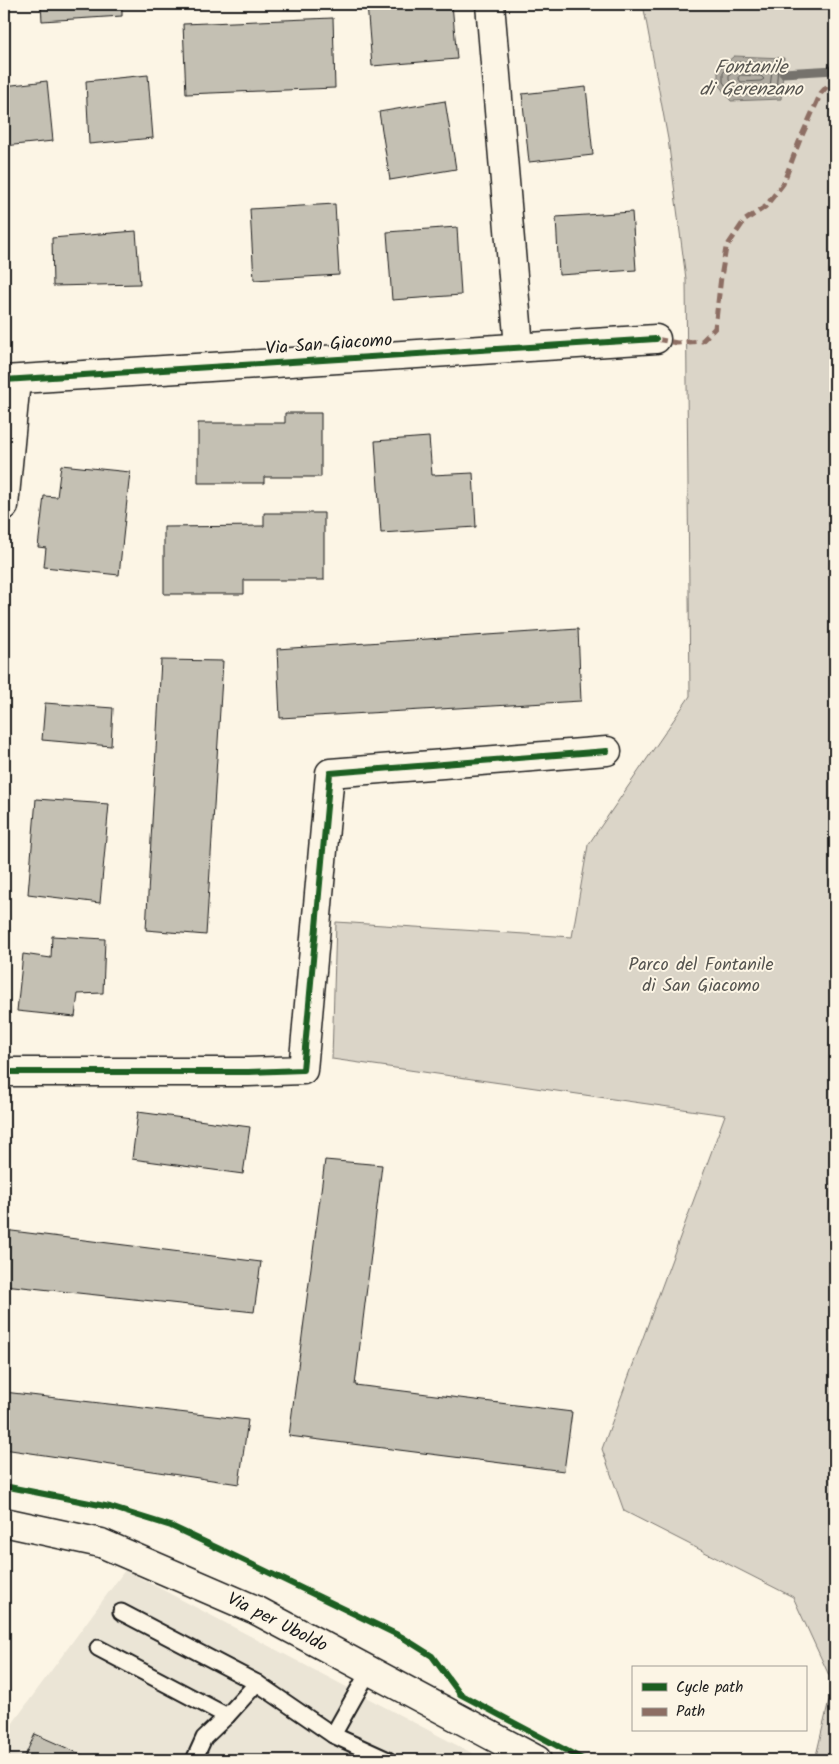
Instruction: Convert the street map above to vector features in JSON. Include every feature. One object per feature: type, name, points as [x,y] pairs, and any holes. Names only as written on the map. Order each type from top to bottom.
[{"type":"street","points":[[490,4],[519,347]]},
{"type":"street","name":"Via San Giacomo","points":[[10,380],[656,339]]},
{"type":"street","points":[[4,506],[10,380]]},
{"type":"street","points":[[4,1072],[248,1072],[303,1070],[330,773],[607,751]]},
{"type":"street","name":"Via per Uboldo","points":[[4,1522],[101,1543],[256,1610],[537,1760]]},
{"type":"lane","points":[[121,1612],[257,1682],[333,1734],[388,1760]]},
{"type":"lane","points":[[98,1648],[227,1716]]},
{"type":"lane","points":[[333,1734],[369,1671]]},
{"type":"lane","points":[[194,1760],[204,1738],[227,1716],[257,1682]]},
{"type":"shaded area","points":[[125,1570],[485,1760],[4,1760],[4,1735]]},
{"type":"green space","name":"Parco del Fontanile di San Giacomo","points":[[643,4],[835,4],[835,1760],[815,1760],[833,1684],[793,1597],[624,1511],[602,1449],[725,1115],[332,1059],[336,922],[572,937],[588,845],[690,696],[686,279],[668,139]]},
{"type":"water","name":"Fontanile di Gerenzano","points":[[734,56],[784,58],[781,99],[731,101],[718,84],[718,70]]},
{"type":"building","points":[[41,4],[122,4],[122,16],[42,21]]},
{"type":"building","points":[[367,4],[452,4],[457,59],[372,66]]},
{"type":"building","points":[[333,18],[335,88],[186,94],[183,24]]},
{"type":"building","points":[[148,75],[153,138],[89,144],[86,81]]},
{"type":"building","points":[[47,81],[53,141],[4,146],[4,86]]},
{"type":"building","points":[[586,87],[593,155],[529,162],[522,94]]},
{"type":"building","points":[[445,101],[456,169],[390,180],[379,112]]},
{"type":"building","points":[[335,204],[339,275],[254,280],[250,209]]},
{"type":"building","points":[[632,212],[636,270],[559,275],[556,217]]},
{"type":"building","points":[[457,227],[461,295],[392,300],[387,232]]},
{"type":"building","points":[[136,231],[140,284],[53,286],[52,238]]},
{"type":"building","points":[[285,413],[321,413],[321,477],[264,477],[264,483],[198,483],[198,423],[285,423]]},
{"type":"building","points":[[429,437],[432,475],[473,473],[476,527],[381,533],[375,441]]},
{"type":"building","points":[[61,465],[130,472],[119,575],[44,567],[46,548],[38,547],[44,496],[57,497]]},
{"type":"building","points":[[264,513],[324,513],[324,580],[244,580],[244,594],[164,594],[164,527],[264,526]]},
{"type":"building","points":[[578,629],[581,701],[280,718],[277,649]]},
{"type":"building","points":[[161,660],[223,661],[206,935],[146,930]]},
{"type":"building","points":[[45,703],[113,708],[111,746],[42,740]]},
{"type":"building","points":[[36,799],[109,804],[100,903],[28,894]]},
{"type":"building","points":[[52,936],[105,939],[103,993],[78,994],[75,1017],[17,1011],[23,954],[51,958]]},
{"type":"building","points":[[138,1112],[250,1127],[243,1174],[132,1159]]},
{"type":"building","points":[[325,1160],[382,1165],[355,1385],[572,1412],[564,1471],[289,1436]]},
{"type":"building","points":[[4,1230],[261,1262],[254,1312],[4,1285]]},
{"type":"building","points":[[4,1392],[248,1420],[239,1484],[4,1449]]},
{"type":"building","points":[[35,1734],[94,1760],[23,1760]]},
{"type":"waterway","points":[[783,73],[835,70]]},
{"type":"marked path","points":[[656,339],[677,343],[702,341],[715,328],[726,248],[744,221],[765,207],[783,184],[821,93],[835,78]]},
{"type":"cycle path","points":[[4,380],[656,339]]},
{"type":"cycle path","points":[[4,1072],[248,1072],[303,1070],[330,773],[607,751]]},
{"type":"cycle path","points":[[4,1486],[110,1507],[171,1526],[402,1637],[432,1656],[460,1694],[584,1760]]}]
